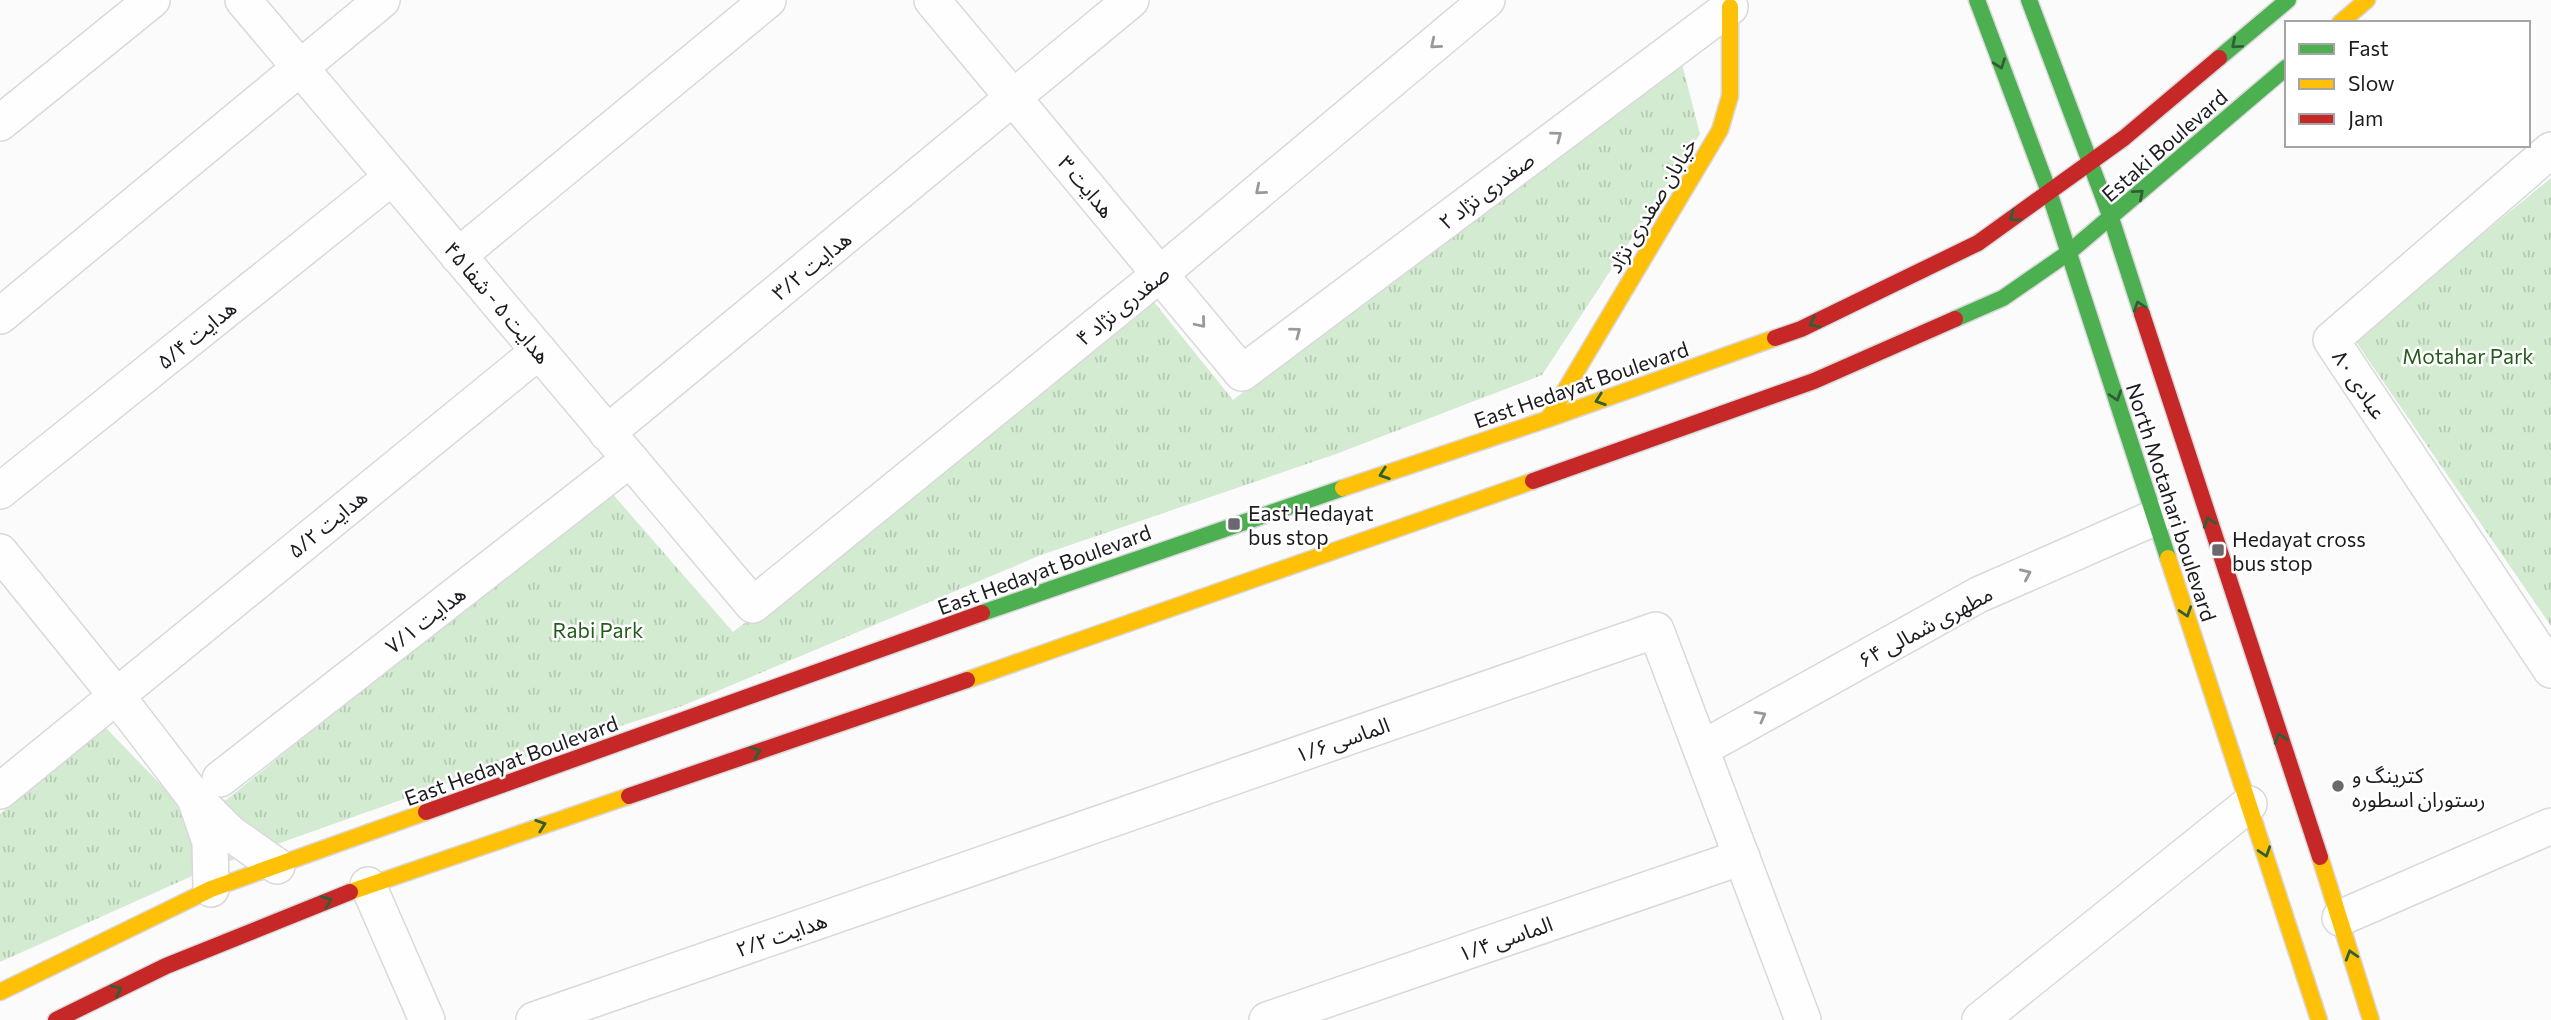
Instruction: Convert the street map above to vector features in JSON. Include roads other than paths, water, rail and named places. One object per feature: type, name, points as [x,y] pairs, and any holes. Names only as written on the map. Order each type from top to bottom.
[{"type":"main road","name":"North Motahari boulevard","points":[[1977,0],[2049,192],[2319,1020]]},
{"type":"main road","name":"North Motahari boulevard","points":[[2029,0],[2111,218],[2371,1020]]},
{"type":"main road","name":"Estaki Boulevard","points":[[2089,162],[2124,138],[2288,0]]},
{"type":"main road","points":[[2342,21],[2367,0]]},
{"type":"main road","name":"خیابان صفدری نژاد","points":[[1548,419],[1720,130],[1730,96],[1730,2]]},
{"type":"main road","name":"Estaki Boulevard","points":[[2068,253],[2285,69]]},
{"type":"main road","name":"East Hedayat Boulevard","points":[[0,992],[211,889],[1124,562],[1548,419],[1801,330],[1978,243],[2089,162]]},
{"type":"main road","points":[[56,1020],[166,966],[368,885],[1144,619],[1814,381],[2003,298],[2068,253]]},
{"type":"street","points":[[0,122],[152,0]]},
{"type":"street","name":"هدایت ۵ - شفا ۴۵","points":[[243,0],[753,605]]},
{"type":"street","points":[[0,316],[383,0]]},
{"type":"street","points":[[458,256],[768,0]]},
{"type":"street","name":"هدایت ۳","points":[[933,0],[1242,373]]},
{"type":"street","name":"هدایت ۳/۲","points":[[607,433],[1132,0]]},
{"type":"street","name":"صفدری نژاد ۴","points":[[753,605],[1160,274],[1487,0]]},
{"type":"street","name":"صفدری نژاد ۲","points":[[1242,373],[1730,2]]},
{"type":"street","name":"عبادی ۸۰","points":[[2551,150],[2331,340],[2551,670]]},
{"type":"street","name":"هدایت ۵/۴","points":[[0,491],[392,177]]},
{"type":"street","name":"هدایت ۵/۲","points":[[0,791],[538,351]]},
{"type":"street","name":"هدایت ۷/۱","points":[[207,788],[630,459]]},
{"type":"street","name":"مطهری شمالی ۶۴","points":[[1701,748],[1978,595],[2155,517]]},
{"type":"street","points":[[0,552],[116,695],[207,788],[230,833],[277,866]]},
{"type":"street","name":"الماسی ۱/۶","points":[[1028,848],[1656,631],[1701,748]]},
{"type":"street","points":[[1701,748],[1803,1020]]},
{"type":"street","points":[[207,788],[211,889]]},
{"type":"street","points":[[1980,1020],[2249,804]]},
{"type":"street","points":[[2340,918],[2551,827]]},
{"type":"street","name":"هدایت ۲/۲","points":[[534,1020],[1028,848]]},
{"type":"street","name":"الماسی ۱/۴","points":[[1268,1020],[1742,857]]},
{"type":"street","points":[[368,885],[427,1020]]},
{"type":"place","name":"East Hedayat bus stop","points":[[1234,524]]},
{"type":"place","name":"Hedayat cross bus stop","points":[[2218,550]]},
{"type":"place","name":"کترینگ و رستوران اسطوره","points":[[2338,786]]},
{"type":"park label","name":"Motahar Park","points":[[2468,355]]},
{"type":"park label","name":"Rabi Park","points":[[598,629]]}]
